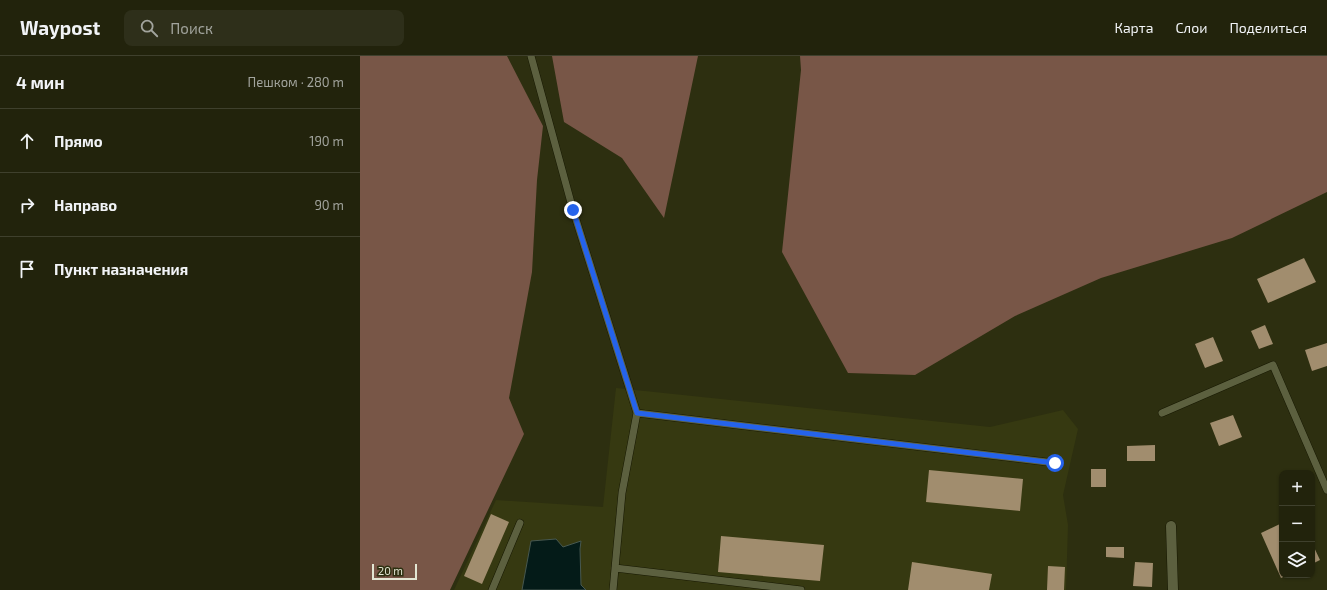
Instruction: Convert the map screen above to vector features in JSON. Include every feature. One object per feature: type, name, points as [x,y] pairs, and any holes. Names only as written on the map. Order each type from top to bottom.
[{"type":"street","points":[[1171,526],[1173,590]]},
{"type":"lane","points":[[531,56],[573,210],[637,413],[622,493],[614,590]]},
{"type":"lane","points":[[1162,413],[1273,365],[1327,490]]},
{"type":"lane","points":[[637,413],[1055,463]]},
{"type":"lane","points":[[492,590],[520,523]]},
{"type":"lane","points":[[615,568],[801,590]]},
{"type":"shaded area","points":[[360,56],[507,56],[543,126],[537,180],[532,272],[509,398],[524,434],[450,590],[360,590]]},
{"type":"shaded area","points":[[552,56],[698,56],[664,218],[622,158],[564,122]]},
{"type":"shaded area","points":[[800,56],[1327,56],[1327,192],[1232,238],[1101,278],[1015,316],[915,375],[848,373],[782,252],[801,70]]},
{"type":"shaded area","points":[[616,388],[990,427],[1063,410],[1078,429],[1063,495],[1068,525],[1066,590],[454,590],[496,500],[603,507]]},
{"type":"water","points":[[556,539],[563,547],[581,541],[581,585],[586,590],[522,590],[531,541]]},
{"type":"building","points":[[1304,258],[1316,282],[1268,303],[1257,279]]},
{"type":"building","points":[[1265,325],[1273,344],[1259,349],[1251,331]]},
{"type":"building","points":[[1213,337],[1223,361],[1205,368],[1195,344]]},
{"type":"building","points":[[1327,343],[1327,366],[1312,371],[1305,350]]},
{"type":"building","points":[[1233,415],[1242,437],[1219,446],[1210,423]]},
{"type":"building","points":[[1155,445],[1155,461],[1127,461],[1127,446]]},
{"type":"building","points":[[1091,469],[1106,469],[1106,487],[1091,487]]},
{"type":"building","points":[[929,470],[1023,479],[1020,511],[926,502]]},
{"type":"building","points":[[491,514],[509,522],[482,584],[464,576]]},
{"type":"building","points":[[1279,524],[1279,574],[1261,533]]},
{"type":"building","points":[[721,536],[824,545],[820,581],[718,572]]},
{"type":"building","points":[[1106,547],[1124,547],[1124,558],[1106,557]]},
{"type":"building","points":[[1315,549],[1320,560],[1315,562]]},
{"type":"building","points":[[912,562],[992,574],[989,590],[908,590]]},
{"type":"building","points":[[1135,562],[1153,563],[1152,587],[1133,586]]},
{"type":"building","points":[[1048,566],[1065,567],[1064,590],[1047,590]]},
{"type":"route","points":[[573,210],[637,413],[1055,463]]}]
